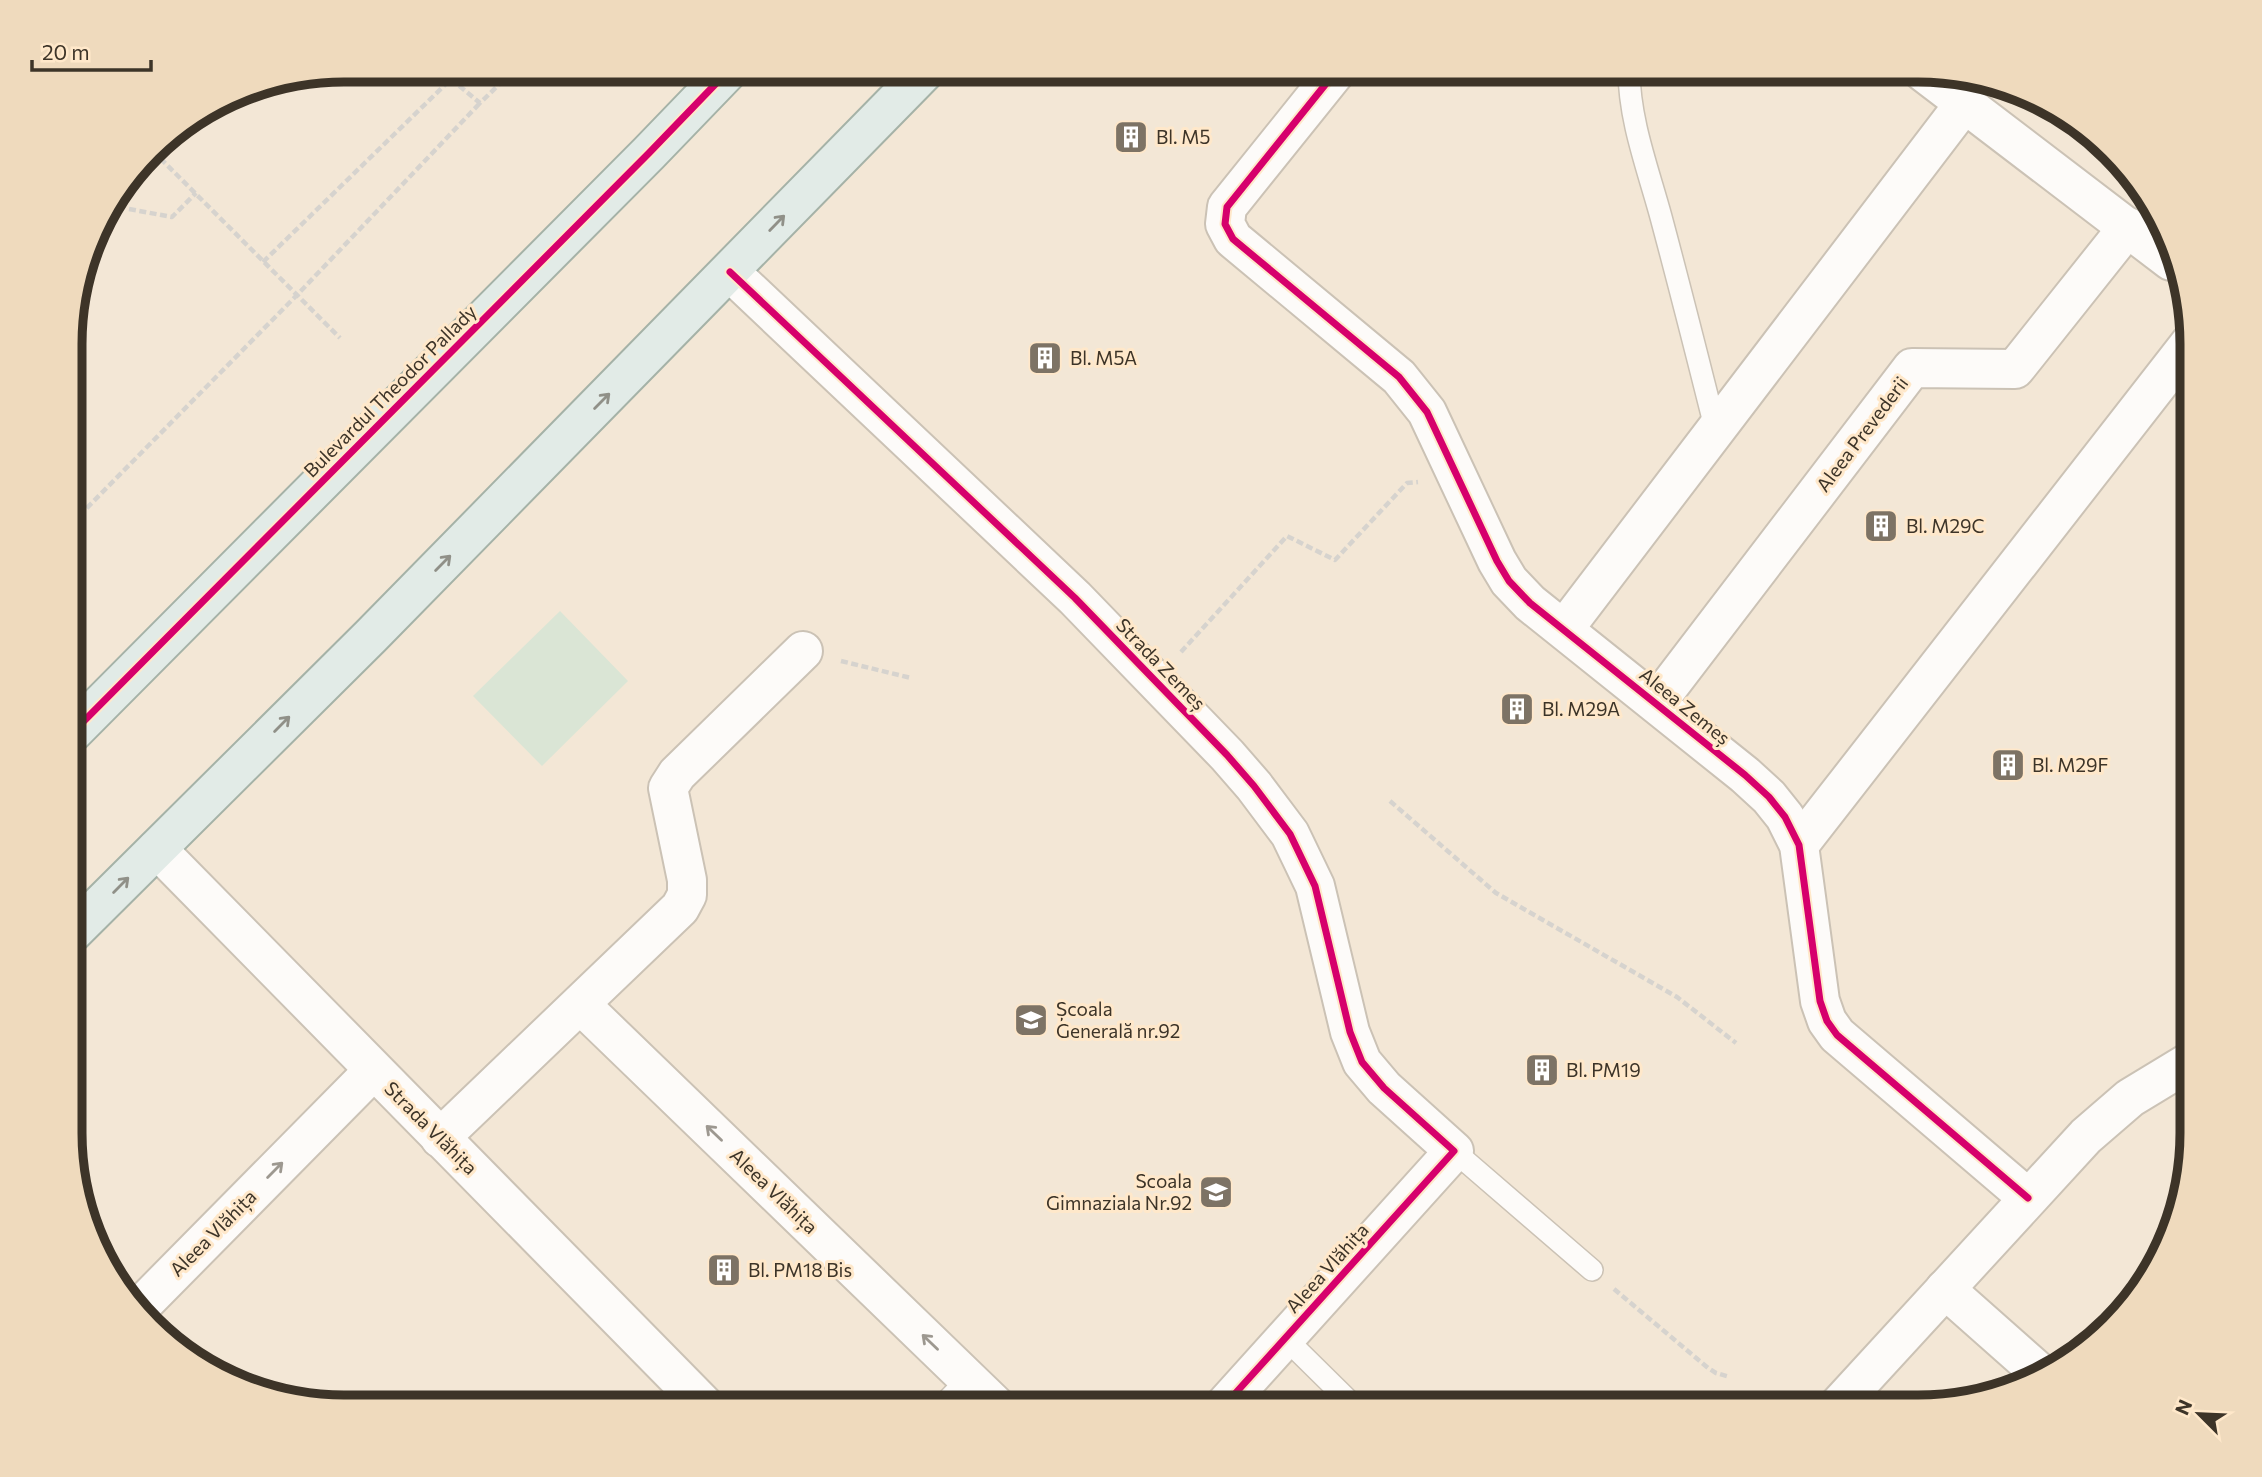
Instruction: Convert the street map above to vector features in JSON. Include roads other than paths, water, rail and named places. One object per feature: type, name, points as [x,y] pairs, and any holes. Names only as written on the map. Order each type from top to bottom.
[{"type":"main road","name":"Bulevardul Theodor Pallady","points":[[82,723],[717,82]]},
{"type":"main road","points":[[82,923],[371,636],[914,82]]},
{"type":"street","name":"Aleea Zemeș","points":[[1327,82],[1227,207],[1225,224],[1233,239],[1399,377],[1427,412],[1509,581],[1530,603],[1657,702],[1769,797],[1785,817],[1799,845],[1820,1001],[1827,1021],[1838,1035],[2028,1199]]},
{"type":"street","points":[[1938,83],[2164,256]]},
{"type":"street","points":[[1564,629],[1964,104]]},
{"type":"street","name":"Aleea Prevederii","points":[[1657,702],[1912,368],[2015,369],[2128,227]]},
{"type":"street","name":"Strada Zemeș","points":[[730,272],[1075,598],[1254,786],[1290,834],[1315,886],[1350,1031],[1362,1062],[1384,1088],[1454,1151]]},
{"type":"street","points":[[1799,845],[2180,356]]},
{"type":"street","points":[[440,1138],[680,908],[687,895],[687,880],[668,788],[677,775],[803,651]]},
{"type":"street","name":"Strada Vlăhița","points":[[156,849],[694,1395]]},
{"type":"street","name":"Aleea Vlăhița","points":[[581,1005],[985,1395]]},
{"type":"street","points":[[1848,1395],[2086,1136],[2130,1098],[2180,1068]]},
{"type":"street","name":"Aleea Vlăhița","points":[[145,1302],[373,1071]]},
{"type":"street","name":"Aleea Vlăhița","points":[[1234,1395],[1454,1151]]},
{"type":"street","points":[[1945,1289],[2034,1368]]},
{"type":"lane","points":[[1629,82],[1637,131],[1716,431]]},
{"type":"lane","points":[[1454,1151],[1592,1270]]},
{"type":"lane","points":[[1284,1338],[1343,1395]]},
{"type":"lane","points":[[953,1395],[968,1379]]},
{"type":"place","name":"Bl. M5","points":[[1131,137]]},
{"type":"place","name":"Bl. M5A","points":[[1045,358]]},
{"type":"place","name":"Bl. M29C","points":[[1881,526]]},
{"type":"place","name":"Bl. M29A","points":[[1517,709]]},
{"type":"place","name":"Bl. M29F","points":[[2008,765]]},
{"type":"place","name":"Școala Generală nr.92","points":[[1031,1020]]},
{"type":"place","name":"Bl. PM19","points":[[1542,1070]]},
{"type":"place","name":"Scoala Gimnaziala Nr.92","points":[[1216,1192]]},
{"type":"place","name":"Bl. PM18 Bis","points":[[724,1270]]}]
